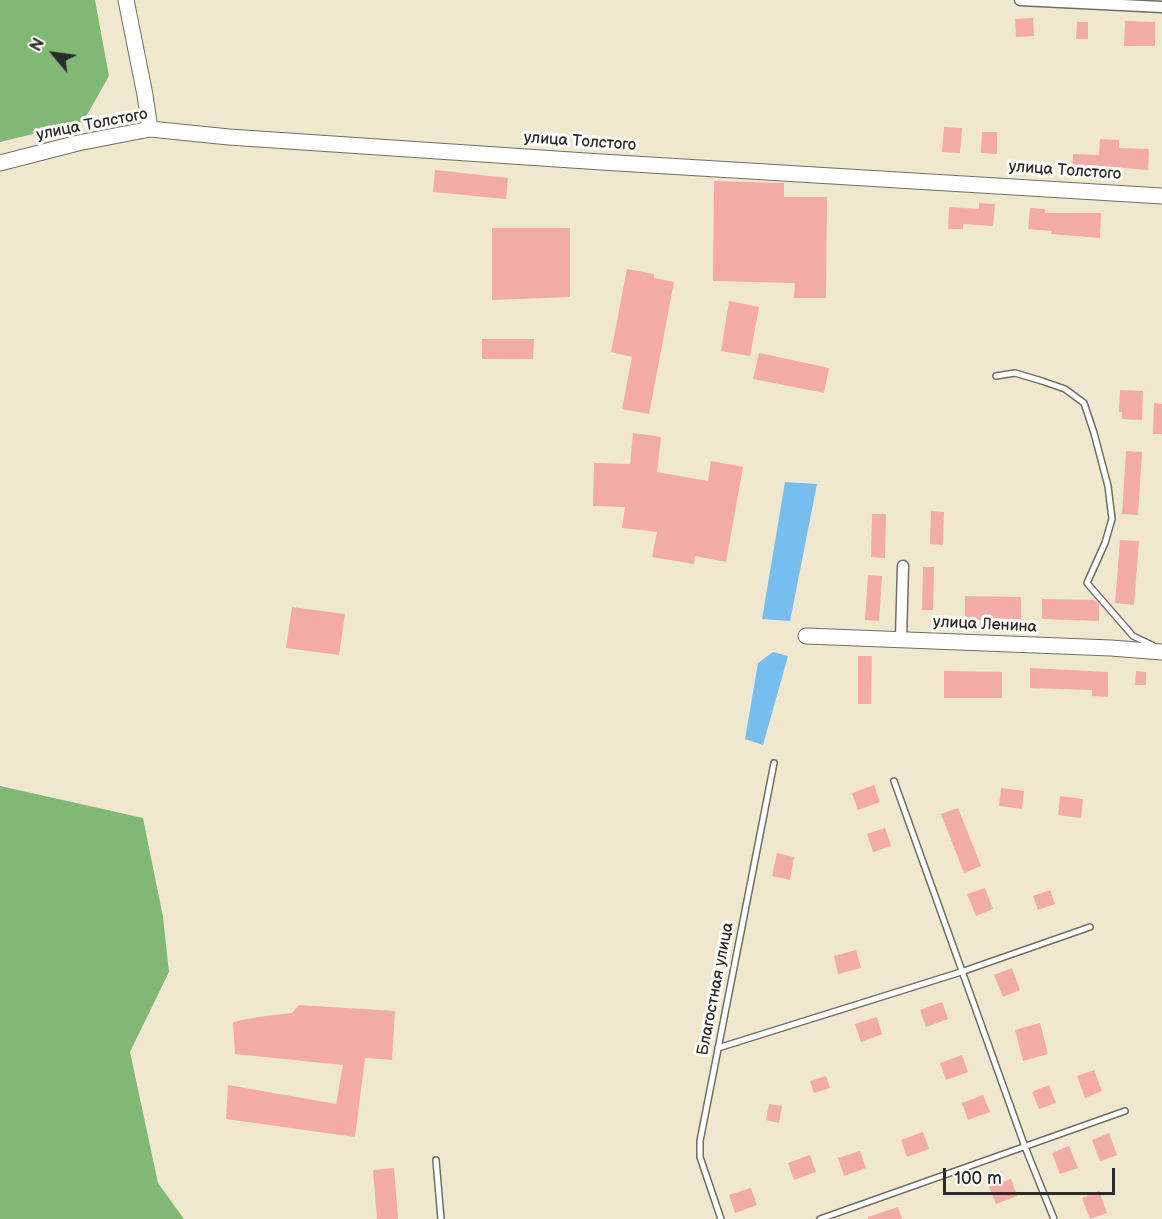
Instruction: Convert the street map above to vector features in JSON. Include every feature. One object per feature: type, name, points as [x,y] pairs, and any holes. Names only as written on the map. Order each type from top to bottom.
[{"type":"street","points":[[126,0],[146,95],[150,129]]},
{"type":"street","points":[[1020,0],[1162,7]]},
{"type":"street","name":"улица Толстого","points":[[0,163],[78,143],[150,129],[241,138],[555,159],[1162,195]]},
{"type":"street","points":[[901,639],[903,566]]},
{"type":"street","name":"улица Ленина","points":[[806,636],[1162,651]]},
{"type":"lane","points":[[996,376],[1015,373],[1042,381],[1065,389],[1084,403],[1108,486],[1112,519],[1105,543],[1087,583],[1132,636],[1162,651]]},
{"type":"lane","name":"Благостная улица","points":[[721,1219],[700,1157],[700,1141],[774,763]]},
{"type":"lane","points":[[894,781],[961,972],[1054,1219]]},
{"type":"lane","points":[[718,1048],[961,972],[1090,927]]},
{"type":"lane","points":[[820,1219],[1125,1111]]},
{"type":"lane","points":[[436,1160],[441,1219]]},
{"type":"green space","points":[[0,0],[95,0],[109,76],[83,122],[0,142]]},
{"type":"green space","points":[[0,786],[143,818],[163,917],[169,972],[130,1052],[158,1183],[184,1219],[0,1219]]},
{"type":"water","points":[[785,482],[817,484],[790,621],[762,619]]},
{"type":"water","points":[[773,652],[788,656],[763,745],[745,739],[758,663]]},
{"type":"building","points":[[1033,18],[1034,36],[1016,37],[1015,19]]},
{"type":"building","points":[[1125,21],[1155,22],[1155,46],[1124,46]]},
{"type":"building","points":[[1077,22],[1088,22],[1088,39],[1076,39]]},
{"type":"building","points":[[944,127],[962,128],[960,153],[942,152]]},
{"type":"building","points":[[982,132],[997,132],[997,154],[981,153]]},
{"type":"building","points":[[1100,139],[1119,140],[1119,148],[1149,149],[1148,170],[1088,165],[1088,176],[1072,175],[1073,154],[1099,155]]},
{"type":"building","points":[[435,170],[508,178],[506,199],[433,192]]},
{"type":"building","points":[[714,181],[784,183],[784,197],[827,197],[826,298],[794,298],[795,283],[713,281]]},
{"type":"building","points":[[979,203],[995,204],[993,226],[963,224],[963,229],[948,229],[949,207],[979,209]]},
{"type":"building","points":[[1030,208],[1045,209],[1045,213],[1101,213],[1100,238],[1051,234],[1052,231],[1028,229]]},
{"type":"building","points":[[492,228],[570,228],[570,297],[492,300]]},
{"type":"building","points":[[627,269],[654,274],[654,278],[674,282],[649,414],[622,409],[632,357],[611,352]]},
{"type":"building","points":[[729,301],[759,307],[750,356],[721,351]]},
{"type":"building","points":[[482,339],[534,339],[533,359],[482,359]]},
{"type":"building","points":[[759,353],[829,368],[824,393],[753,379]]},
{"type":"building","points":[[1120,390],[1143,391],[1142,420],[1122,419],[1122,412],[1119,412]]},
{"type":"building","points":[[1154,403],[1162,404],[1162,434],[1153,434]]},
{"type":"building","points":[[633,433],[661,437],[657,472],[708,481],[711,461],[743,467],[726,562],[695,556],[694,564],[652,557],[657,532],[622,528],[625,507],[593,506],[594,463],[630,464]]},
{"type":"building","points":[[1126,451],[1142,452],[1138,515],[1122,514]]},
{"type":"building","points":[[931,511],[944,512],[943,545],[930,544]]},
{"type":"building","points":[[872,514],[886,514],[885,558],[871,557]]},
{"type":"building","points":[[1120,540],[1139,541],[1134,605],[1115,603]]},
{"type":"building","points":[[923,567],[934,567],[933,610],[922,610]]},
{"type":"building","points":[[868,575],[882,576],[879,621],[865,620]]},
{"type":"building","points":[[965,596],[1021,597],[1021,621],[965,620]]},
{"type":"building","points":[[1042,599],[1095,600],[1099,604],[1099,621],[1042,619]]},
{"type":"building","points":[[292,607],[345,614],[339,655],[286,648]]},
{"type":"building","points":[[858,656],[872,656],[871,704],[858,704]]},
{"type":"building","points":[[1030,668],[1108,672],[1108,697],[1092,696],[1092,690],[1030,688]]},
{"type":"building","points":[[944,671],[1002,672],[1002,698],[944,698]]},
{"type":"building","points":[[1136,671],[1146,672],[1146,685],[1135,685]]},
{"type":"building","points":[[874,785],[880,802],[858,810],[852,793]]},
{"type":"building","points":[[1001,788],[1024,791],[1022,809],[999,806]]},
{"type":"building","points":[[1060,796],[1083,799],[1081,818],[1058,815]]},
{"type":"building","points":[[958,808],[981,866],[964,873],[941,814]]},
{"type":"building","points":[[885,828],[891,846],[873,852],[867,834]]},
{"type":"building","points":[[777,853],[794,857],[790,880],[772,876]]},
{"type":"building","points":[[985,888],[993,909],[976,916],[967,894]]},
{"type":"building","points":[[1050,890],[1055,904],[1038,910],[1033,896]]},
{"type":"building","points":[[856,950],[861,968],[838,974],[834,956]]},
{"type":"building","points":[[1012,968],[1020,990],[1003,997],[994,975]]},
{"type":"building","points":[[942,1002],[948,1019],[926,1027],[920,1010]]},
{"type":"building","points":[[299,1005],[395,1011],[392,1060],[365,1058],[355,1137],[226,1119],[228,1085],[336,1104],[343,1065],[235,1054],[233,1022],[292,1013]]},
{"type":"building","points":[[877,1017],[882,1034],[861,1042],[855,1024]]},
{"type":"building","points":[[1040,1023],[1048,1054],[1023,1061],[1015,1030]]},
{"type":"building","points":[[962,1055],[968,1072],[946,1080],[940,1063]]},
{"type":"building","points":[[1094,1070],[1102,1091],[1085,1098],[1077,1076]]},
{"type":"building","points":[[826,1076],[830,1088],[814,1093],[810,1081]]},
{"type":"building","points":[[1049,1085],[1056,1103],[1039,1109],[1032,1092]]},
{"type":"building","points":[[983,1095],[990,1112],[968,1120],[962,1103]]},
{"type":"building","points":[[769,1104],[782,1106],[779,1123],[766,1120]]},
{"type":"building","points":[[923,1132],[929,1149],[907,1157],[901,1140]]},
{"type":"building","points":[[1109,1133],[1117,1155],[1100,1161],[1092,1140]]},
{"type":"building","points":[[1069,1146],[1078,1168],[1060,1174],[1052,1153]]},
{"type":"building","points":[[860,1151],[866,1168],[844,1176],[838,1158]]},
{"type":"building","points":[[810,1155],[816,1172],[794,1180],[788,1163]]},
{"type":"building","points":[[394,1168],[398,1219],[377,1219],[373,1170]]},
{"type":"building","points":[[1011,1179],[1017,1196],[996,1204],[989,1187]]},
{"type":"building","points":[[751,1188],[757,1205],[735,1213],[729,1195]]},
{"type":"building","points":[[1099,1191],[1107,1213],[1090,1219],[1082,1198]]},
{"type":"building","points":[[898,1207],[902,1219],[868,1219],[868,1217]]}]
